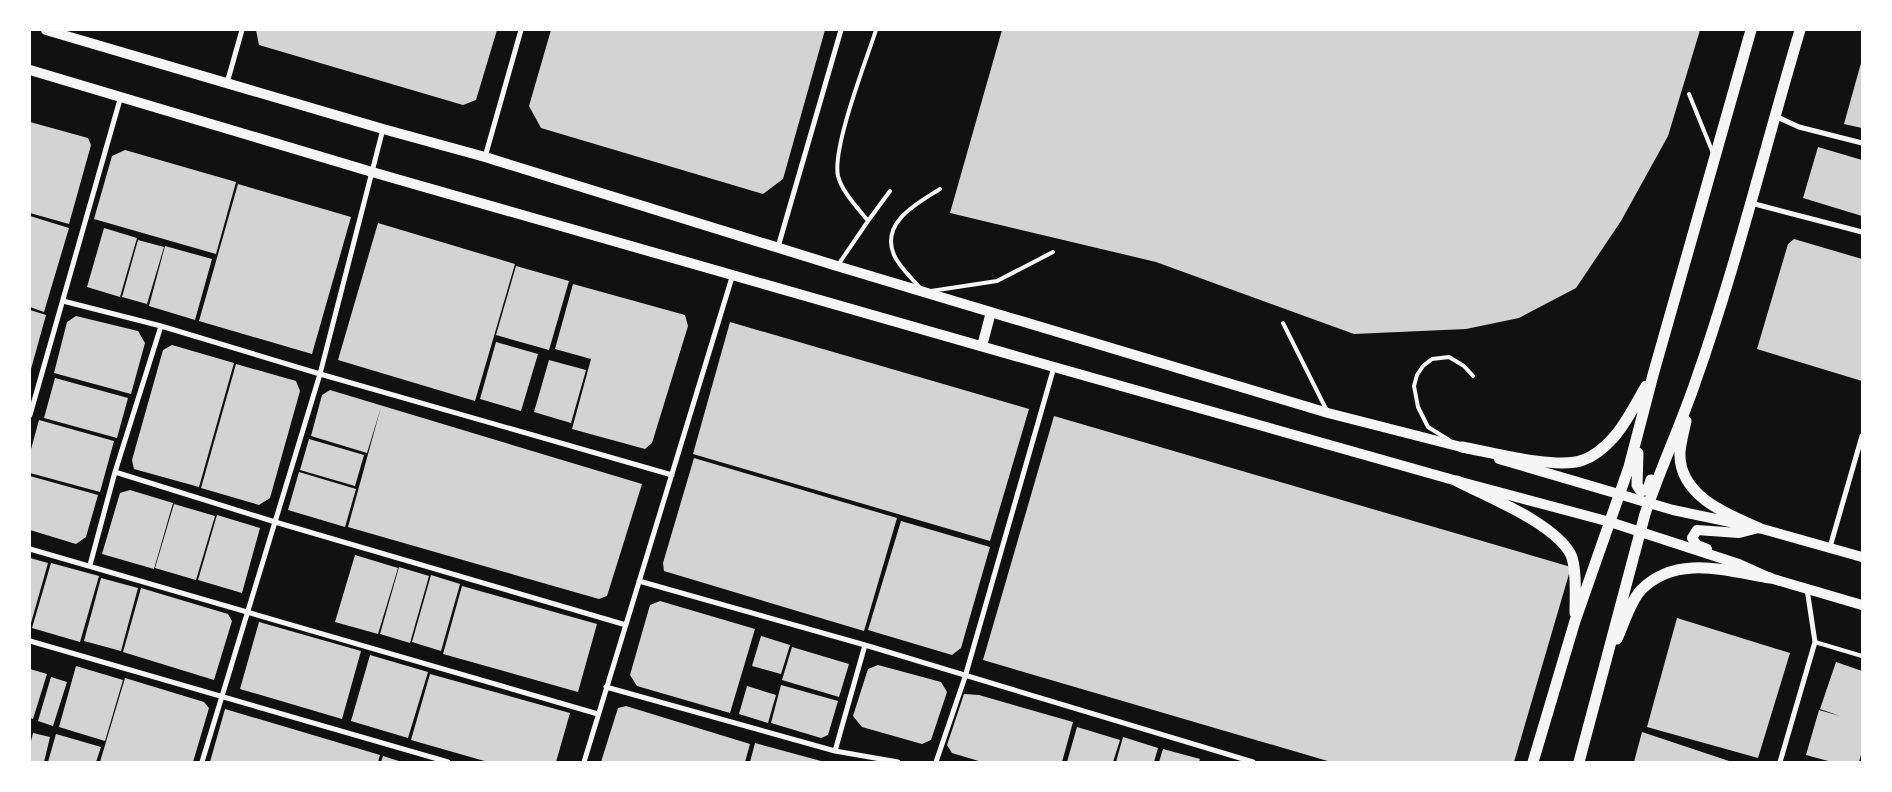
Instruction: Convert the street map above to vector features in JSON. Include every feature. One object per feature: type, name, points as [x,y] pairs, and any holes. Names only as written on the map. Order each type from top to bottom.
[{"type":"main road","points":[[46,30],[485,157],[837,266],[1328,413],[1462,447],[1673,510],[1759,528],[1862,557]]},
{"type":"main road","points":[[1533,762],[1575,621],[1618,495],[1625,481],[1639,433],[1652,376],[1751,30]]},
{"type":"main road","points":[[1579,762],[1649,502],[1695,383],[1751,202],[1800,30]]},
{"type":"main road","points":[[30,70],[372,172],[1457,481],[1610,522],[1739,564]]},
{"type":"main road","points":[[982,346],[991,312]]},
{"type":"main road","points":[[1462,447],[1537,460],[1582,461],[1599,451],[1613,438],[1652,376]]},
{"type":"main road","points":[[1695,383],[1681,447],[1681,461],[1691,486],[1721,512],[1759,528]]},
{"type":"main road","points":[[1639,433],[1637,485],[1641,491],[1648,489],[1652,478],[1668,451]]},
{"type":"main road","points":[[1457,481],[1540,524],[1566,548],[1574,568],[1575,621]]},
{"type":"main road","points":[[1759,528],[1739,533],[1697,530],[1692,538],[1697,545],[1770,578],[1862,605]]},
{"type":"main road","points":[[1605,663],[1640,592],[1668,572],[1685,567],[1770,578]]},
{"type":"street","points":[[227,83],[242,30]]},
{"type":"street","points":[[485,157],[521,30]]},
{"type":"street","points":[[778,247],[841,30]]},
{"type":"street","points":[[30,415],[121,96]]},
{"type":"street","points":[[1775,116],[1799,127],[1862,143]]},
{"type":"street","points":[[202,762],[246,612],[320,374],[383,129]]},
{"type":"street","points":[[1751,202],[1862,232]]},
{"type":"street","points":[[584,762],[733,274]]},
{"type":"street","points":[[63,301],[161,326],[320,374],[672,475]]},
{"type":"street","points":[[90,565],[115,472],[161,326]]},
{"type":"street","points":[[936,762],[964,677],[1054,367]]},
{"type":"street","points":[[1830,547],[1862,436]]},
{"type":"street","points":[[115,472],[275,522],[626,625]]},
{"type":"street","points":[[30,549],[598,714]]},
{"type":"street","points":[[639,581],[865,645],[964,677],[1253,762]]},
{"type":"street","points":[[1780,762],[1815,642],[1806,589]]},
{"type":"street","points":[[30,641],[448,762]]},
{"type":"street","points":[[835,751],[865,645]]},
{"type":"street","points":[[606,687],[835,751],[898,762]]},
{"type":"lane","points":[[868,221],[846,192],[838,176],[838,150],[876,30]]},
{"type":"lane","points":[[1689,94],[1715,160]]},
{"type":"lane","points":[[940,189],[898,220],[892,234],[894,255],[923,292],[997,281],[1053,252]]},
{"type":"lane","points":[[837,266],[890,191]]},
{"type":"lane","points":[[1283,323],[1328,413]]},
{"type":"lane","points":[[1462,447],[1428,428],[1418,407],[1414,386],[1417,375],[1423,366],[1432,359],[1449,357],[1464,366],[1473,376]]},
{"type":"lane","points":[[1815,642],[1862,656]]},
{"type":"building","points":[[256,30],[497,30],[476,100],[463,105],[259,45]]},
{"type":"building","points":[[551,30],[825,30],[783,179],[763,194],[541,128],[529,106]]},
{"type":"building","points":[[1002,30],[1700,30],[1668,136],[1621,221],[1576,288],[1519,318],[1466,329],[1354,334],[1156,262],[950,213]]},
{"type":"building","points":[[1862,63],[1862,128],[1844,124]]},
{"type":"building","points":[[30,122],[88,138],[91,145],[69,224],[30,213]]},
{"type":"building","points":[[1818,147],[1862,160],[1862,216],[1803,198]]},
{"type":"building","points":[[125,150],[236,182],[216,254],[94,219],[112,156]]},
{"type":"building","points":[[238,184],[351,217],[312,354],[199,321]]},
{"type":"building","points":[[30,216],[69,228],[44,312],[30,307]]},
{"type":"building","points":[[378,223],[515,264],[475,401],[338,360]]},
{"type":"building","points":[[104,228],[137,238],[120,297],[87,287]]},
{"type":"building","points":[[1794,239],[1862,259],[1862,381],[1757,349],[1788,244]]},
{"type":"building","points":[[138,240],[164,247],[147,304],[122,297]]},
{"type":"building","points":[[165,246],[212,259],[195,320],[149,306]]},
{"type":"building","points":[[516,266],[569,281],[549,350],[496,335]]},
{"type":"building","points":[[573,284],[685,315],[688,326],[652,443],[645,449],[572,429],[591,359],[555,349]]},
{"type":"building","points":[[30,310],[46,315],[31,369],[30,369]]},
{"type":"building","points":[[76,316],[138,331],[145,343],[131,394],[54,373],[67,322]]},
{"type":"building","points":[[730,322],[1029,409],[990,541],[693,454]]},
{"type":"building","points":[[496,342],[538,354],[521,411],[480,399]]},
{"type":"building","points":[[172,345],[234,363],[199,487],[134,469],[132,460],[163,350]]},
{"type":"building","points":[[549,360],[586,370],[571,423],[534,412]]},
{"type":"building","points":[[236,364],[296,381],[300,391],[270,498],[259,505],[201,488]]},
{"type":"building","points":[[55,378],[128,398],[117,438],[44,418]]},
{"type":"building","points":[[330,390],[642,484],[607,596],[599,599],[348,527],[381,407],[367,453],[311,436],[322,395]]},
{"type":"building","points":[[1054,416],[1571,567],[1514,762],[1331,762],[983,660]]},
{"type":"building","points":[[39,420],[114,441],[100,492],[30,473],[30,453]]},
{"type":"building","points":[[309,439],[364,455],[355,486],[300,470]]},
{"type":"building","points":[[694,458],[897,518],[864,631],[664,571],[663,563]]},
{"type":"building","points":[[299,472],[356,489],[345,527],[288,510]]},
{"type":"building","points":[[30,476],[98,495],[86,537],[76,544],[30,530]]},
{"type":"building","points":[[130,490],[173,503],[154,569],[102,554],[120,493]]},
{"type":"building","points":[[174,504],[215,516],[196,580],[155,568]]},
{"type":"building","points":[[217,515],[260,528],[242,593],[198,580]]},
{"type":"building","points":[[901,521],[990,547],[961,648],[952,655],[868,630]]},
{"type":"building","points":[[355,555],[398,568],[378,634],[335,622]]},
{"type":"building","points":[[30,558],[48,563],[31,623],[30,623]]},
{"type":"building","points":[[51,563],[99,576],[80,642],[32,628]]},
{"type":"building","points":[[399,567],[429,576],[410,643],[380,634]]},
{"type":"building","points":[[431,575],[460,584],[441,651],[412,642]]},
{"type":"building","points":[[101,578],[138,588],[121,651],[84,641]]},
{"type":"building","points":[[462,586],[597,624],[578,692],[443,654]]},
{"type":"building","points":[[141,588],[228,614],[232,621],[214,680],[123,652]]},
{"type":"building","points":[[660,601],[755,629],[730,713],[637,686],[630,675],[650,605]]},
{"type":"building","points":[[1677,618],[1790,653],[1758,758],[1647,727]]},
{"type":"building","points":[[259,622],[361,651],[342,719],[240,689]]},
{"type":"building","points":[[761,636],[790,645],[781,674],[752,666]]},
{"type":"building","points":[[792,647],[849,664],[839,697],[782,680]]},
{"type":"building","points":[[370,655],[428,672],[408,738],[351,721]]},
{"type":"building","points":[[1836,662],[1862,671],[1862,751],[1859,762],[1832,762],[1806,755],[1819,710],[1840,716],[1820,709]]},
{"type":"building","points":[[878,665],[941,682],[947,692],[931,740],[922,744],[862,727],[853,716],[868,669]]},
{"type":"building","points":[[76,666],[123,680],[105,741],[59,727]]},
{"type":"building","points":[[30,669],[47,674],[33,719],[30,718]]},
{"type":"building","points":[[430,674],[570,713],[556,762],[488,762],[411,740]]},
{"type":"building","points":[[51,677],[67,682],[53,726],[38,721]]},
{"type":"building","points":[[125,678],[204,702],[209,708],[193,762],[100,762]]},
{"type":"building","points":[[781,685],[838,701],[828,735],[821,738],[771,723]]},
{"type":"building","points":[[747,686],[776,695],[768,723],[739,714]]},
{"type":"building","points":[[964,694],[979,695],[1073,722],[1062,762],[982,762],[952,753],[947,745]]},
{"type":"building","points":[[626,706],[750,744],[745,762],[601,762],[618,708]]},
{"type":"building","points":[[225,709],[380,755],[378,762],[210,762]]},
{"type":"building","points":[[1077,727],[1120,740],[1113,762],[1067,762]]},
{"type":"building","points":[[1642,732],[1732,762],[1634,762]]},
{"type":"building","points":[[33,733],[50,737],[44,762],[30,762],[30,745]]},
{"type":"building","points":[[56,734],[101,747],[96,762],[48,762]]},
{"type":"building","points":[[1123,737],[1158,748],[1154,762],[1116,762]]},
{"type":"building","points":[[755,743],[821,761],[821,762],[750,762]]},
{"type":"building","points":[[1163,749],[1200,759],[1199,762],[1159,762]]},
{"type":"building","points":[[383,756],[402,762],[381,762]]}]
